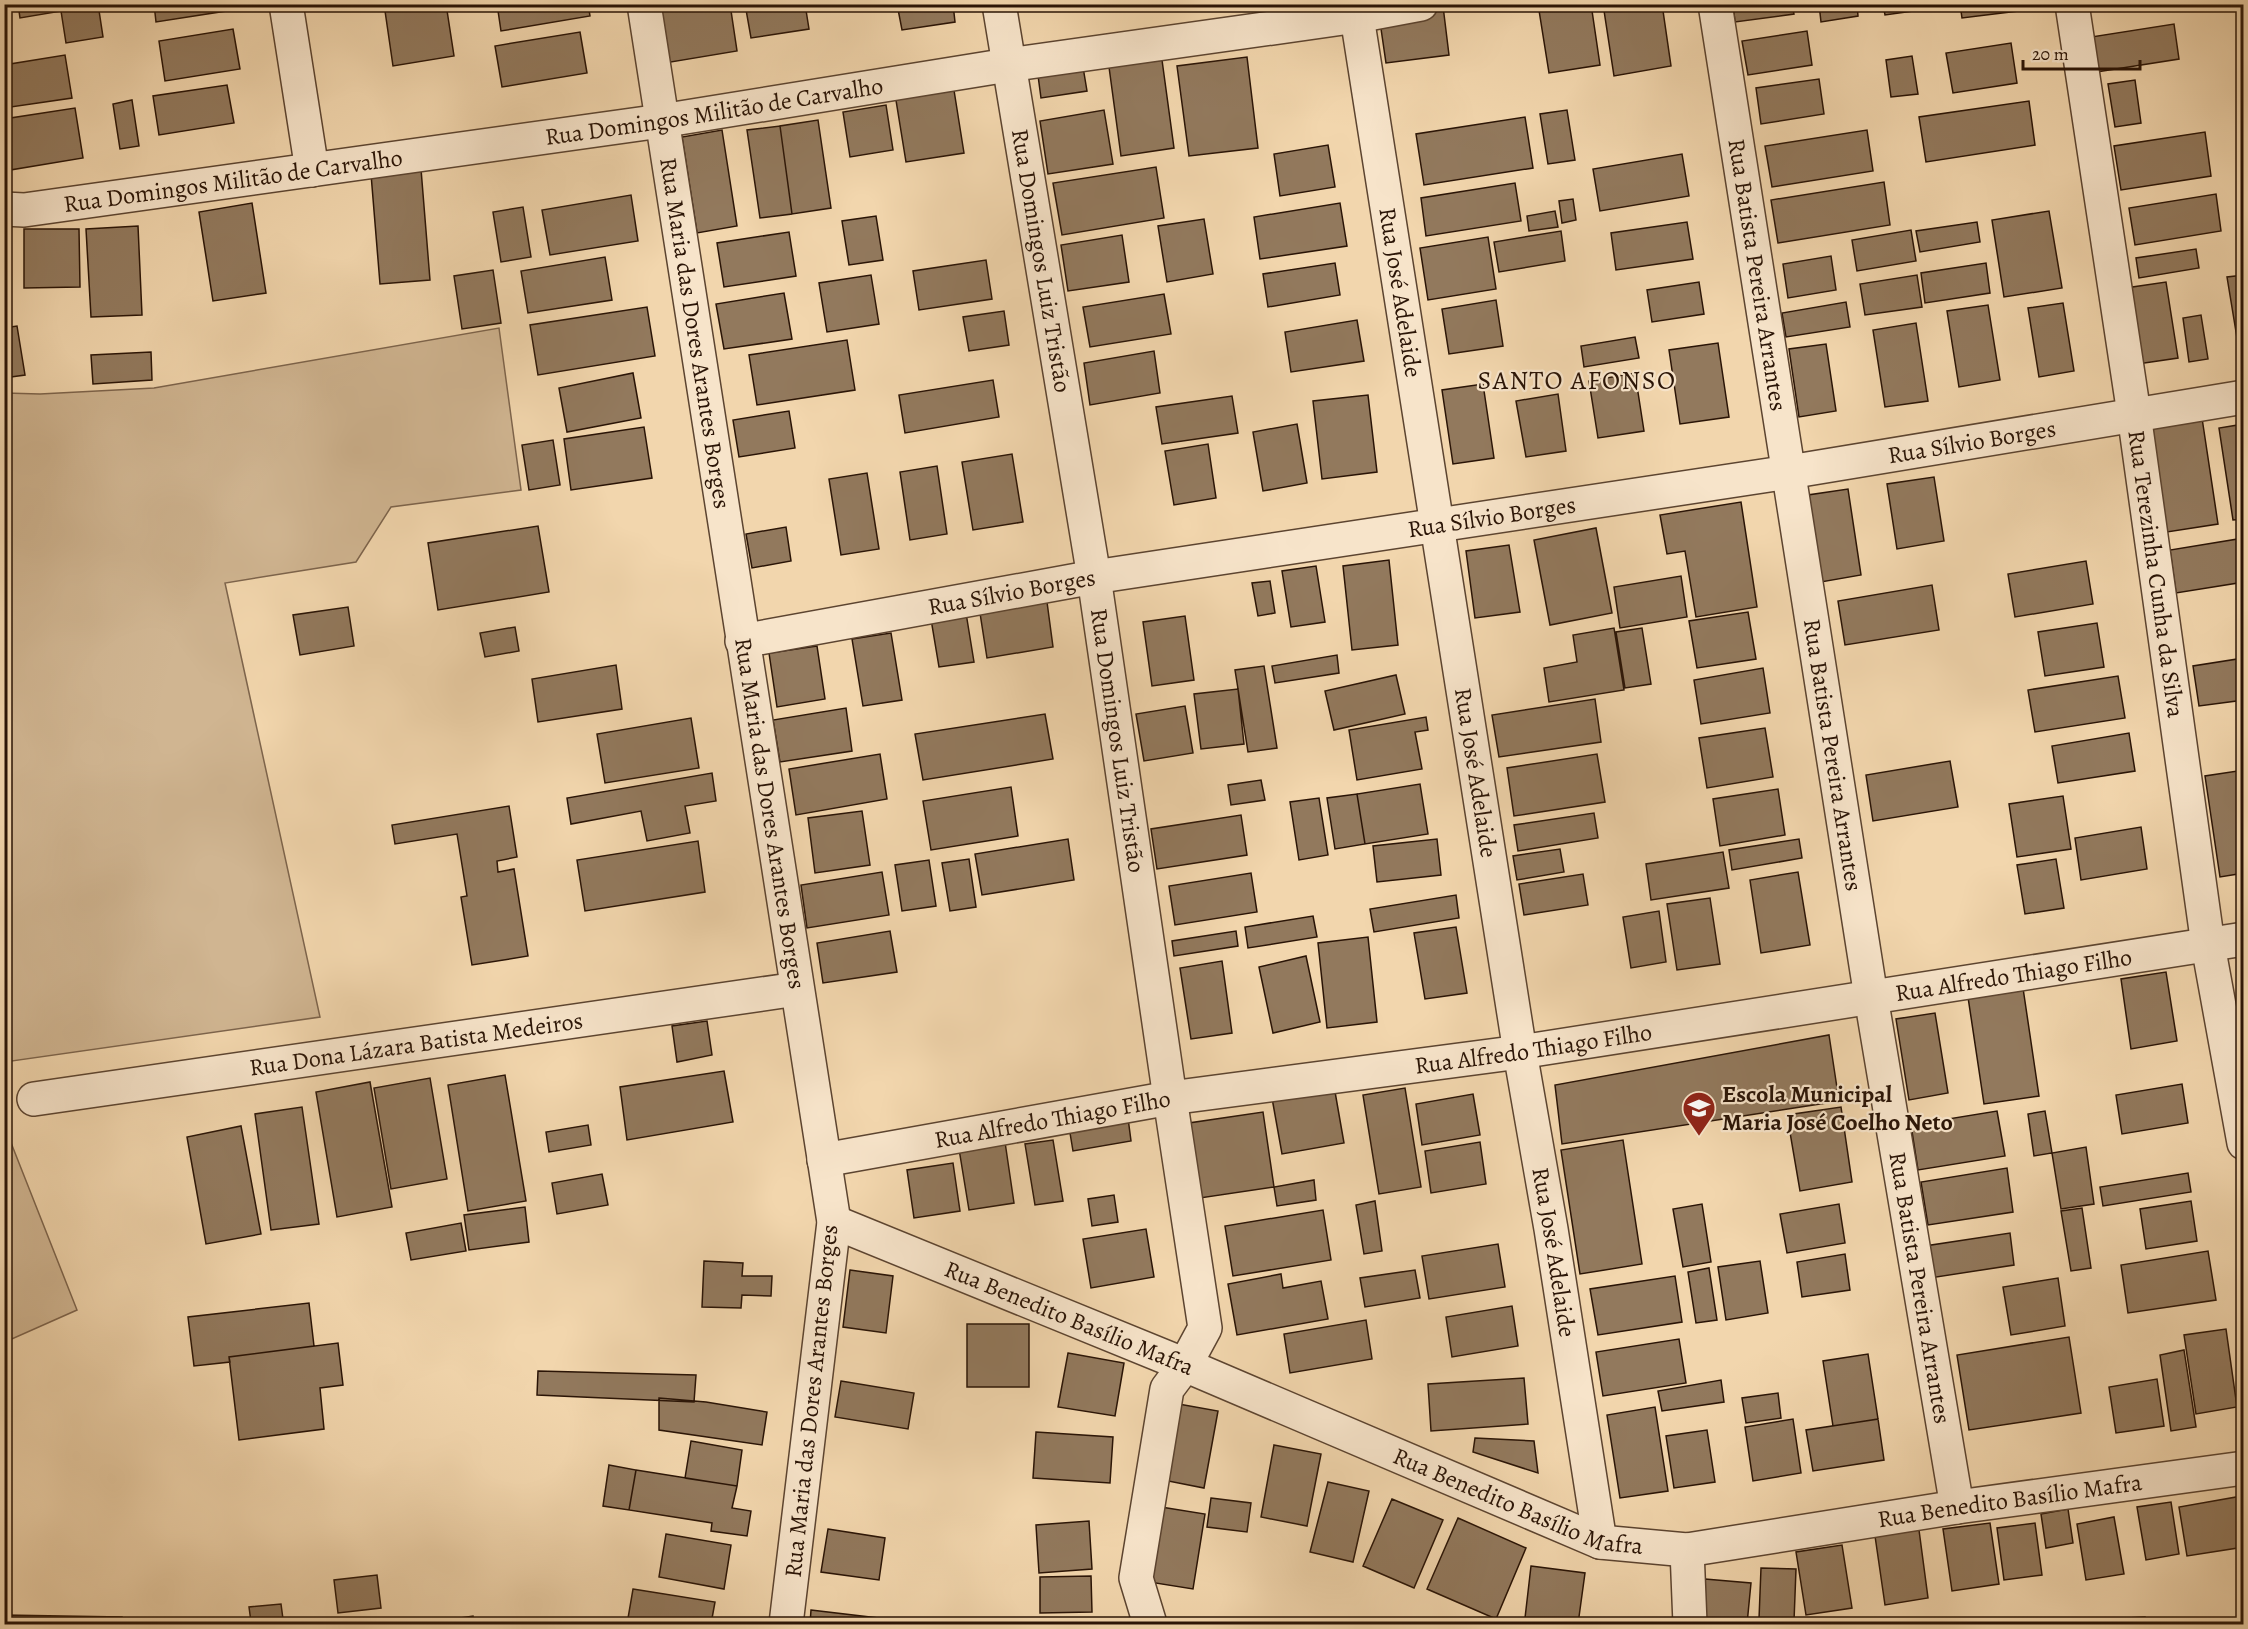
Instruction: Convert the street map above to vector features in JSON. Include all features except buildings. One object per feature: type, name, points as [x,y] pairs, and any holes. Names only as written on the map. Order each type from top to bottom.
[{"type":"street","points":[[286,4],[312,170]]},
{"type":"street","name":"Rua Maria das Dores Arantes Borges","points":[[644,4],[834,1222],[786,1624]]},
{"type":"street","name":"Rua Domingos Luiz Tristão","points":[[999,4],[1094,577],[1205,1328],[1185,1365],[1167,1389],[1136,1578],[1150,1624]]},
{"type":"street","name":"Rua Domingos Militão de Carvalho","points":[[4,209],[24,210],[661,121],[1356,10],[1421,4]]},
{"type":"street","name":"Rua Batista Pereira Arrantes","points":[[1715,4],[1871,997],[1957,1507]]},
{"type":"street","name":"Rua Terezinha Cunha da Silva","points":[[2072,4],[2134,414],[2208,945],[2244,1143]]},
{"type":"street","name":"Rua José Adelaide","points":[[1356,10],[1520,1052],[1551,1229],[1600,1542]]},
{"type":"street","name":"Rua Sílvio Borges","points":[[742,641],[1094,577],[1789,472],[2244,397]]},
{"type":"street","name":"Rua Alfredo Thiago Filho","points":[[824,1160],[1170,1098],[1520,1052],[2244,939]]},
{"type":"street","name":"Rua Dona Lázara Batista Medeiros","points":[[34,1100],[797,989]]},
{"type":"street","name":"Rua Benedito Basílio Mafra","points":[[834,1222],[1185,1365],[1600,1542],[1687,1550],[1957,1507],[2244,1468]]},
{"type":"street","points":[[1687,1550],[1690,1624]]},
{"type":"shaded area","points":[[499,328],[521,490],[391,507],[356,562],[225,583],[320,1017],[5,1062],[5,393],[40,394],[154,388]]},
{"type":"shaded area","points":[[4,1125],[77,1310],[5,1342],[4,1342]]},
{"type":"place","name":"Escola Municipal Maria José Coelho Neto","points":[[1699,1137]]},
{"type":"district","name":"SANTO AFONSO","points":[[1577,380]]}]
